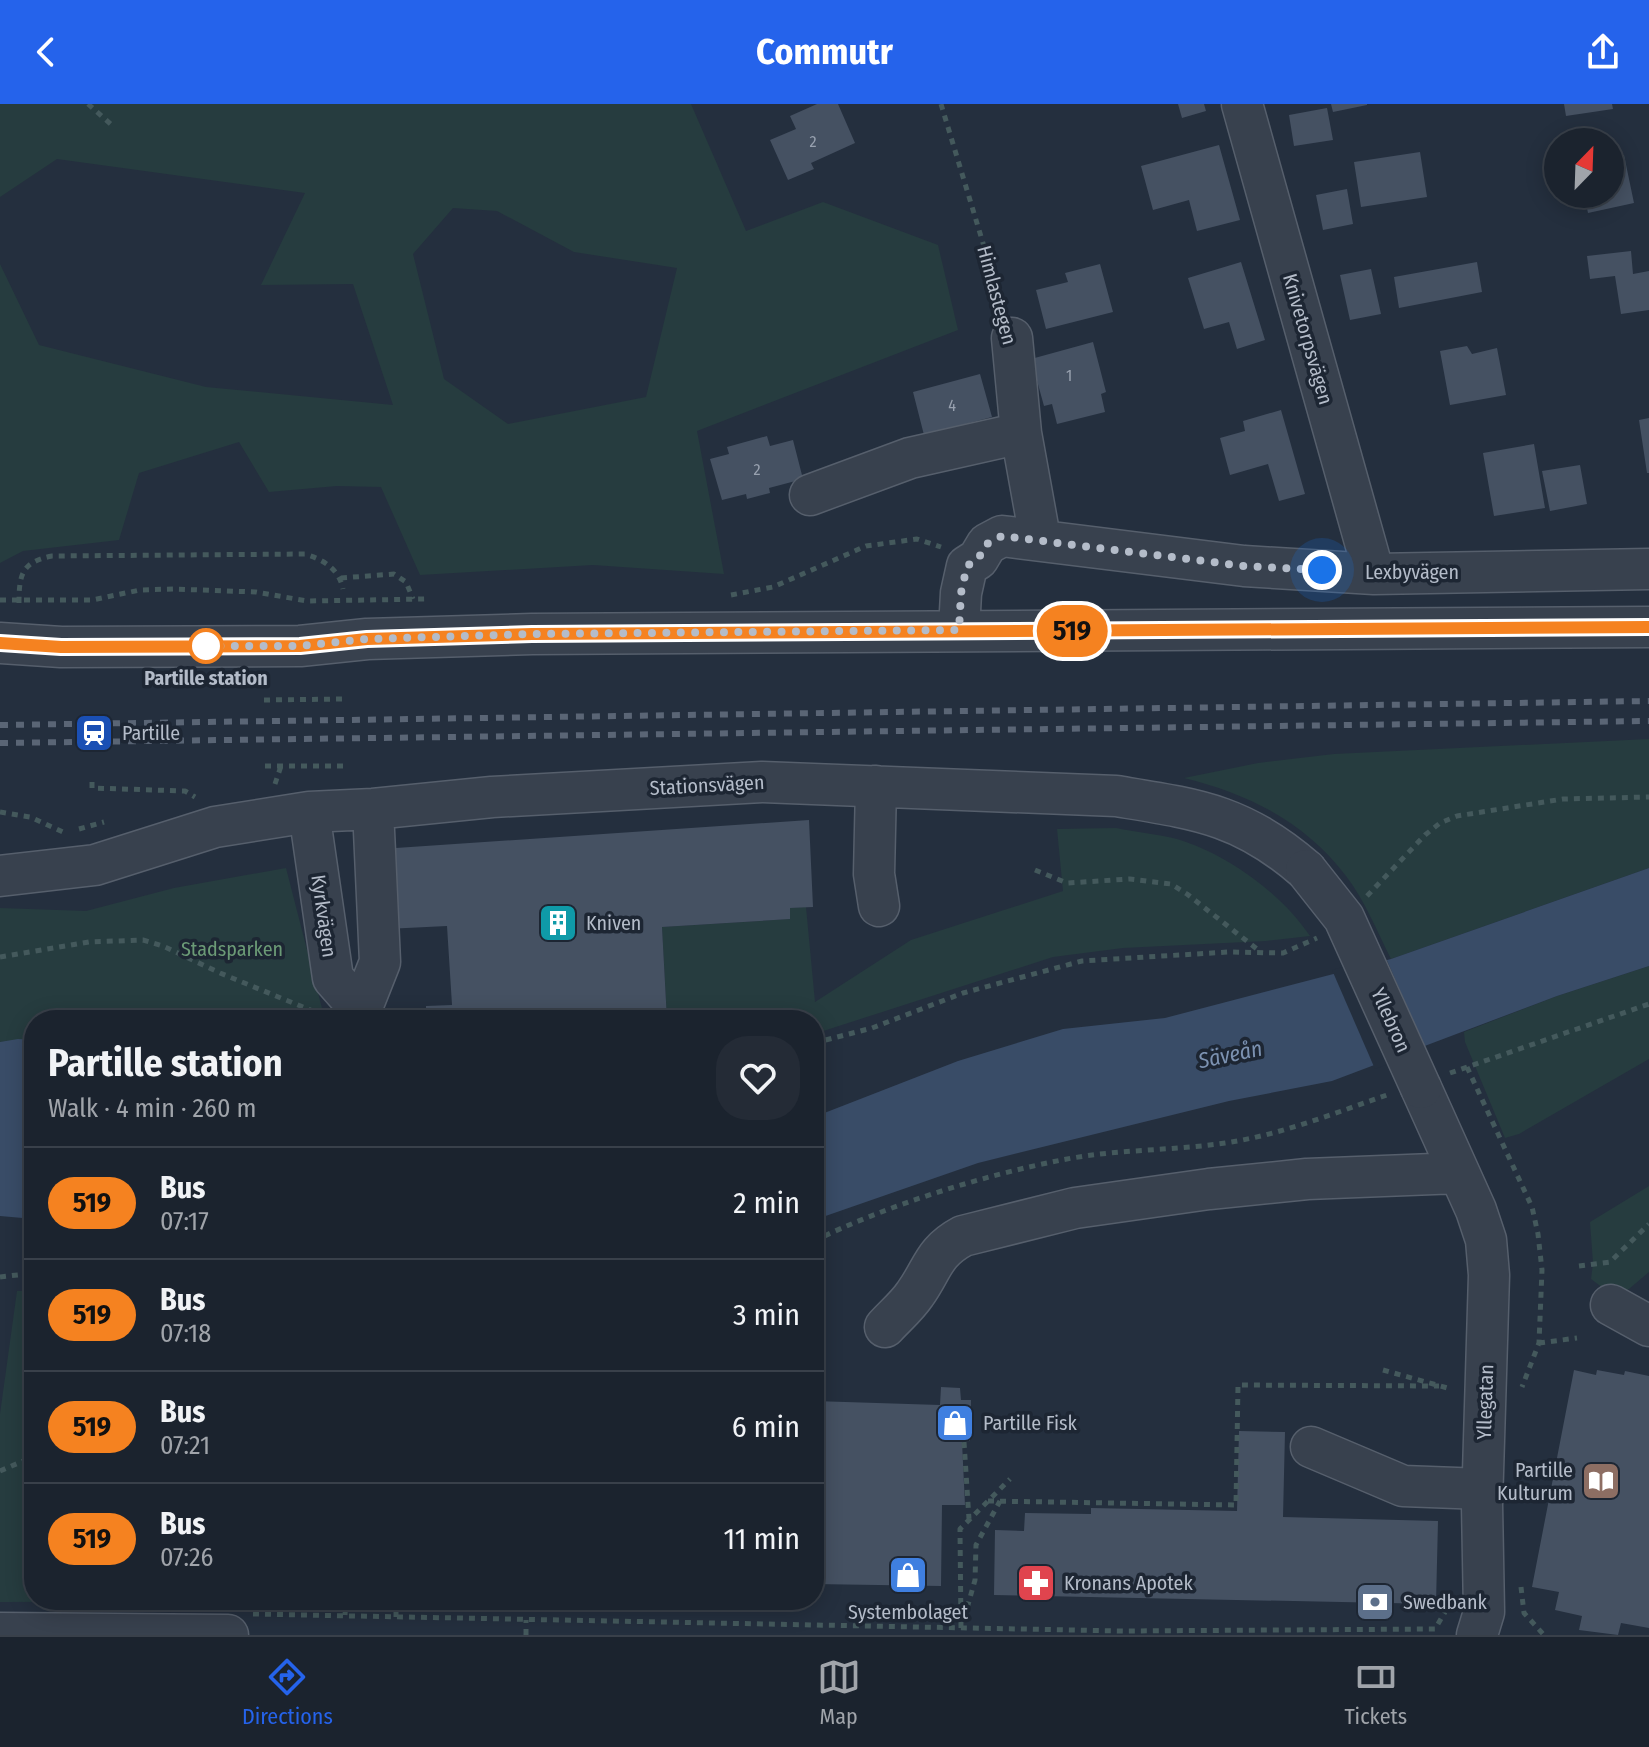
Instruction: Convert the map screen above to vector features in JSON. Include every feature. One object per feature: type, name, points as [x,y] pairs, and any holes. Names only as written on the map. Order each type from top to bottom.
[{"type":"street","name":"Knivetorpsvägen","points":[[1242,104],[1374,574]]},
{"type":"street","name":"Himlastegen","points":[[1012,338],[1021,433],[1040,538]]},
{"type":"street","points":[[810,495],[910,458],[1021,433]]},
{"type":"street","name":"Lexbyvägen","points":[[959,630],[961,593],[967,566],[978,559],[987,544],[1002,536],[1040,538],[1244,566],[1374,574],[1649,569]]},
{"type":"street","points":[[9,615],[20,626],[318,630],[367,639]]},
{"type":"street","points":[[0,643],[61,647],[300,646],[367,639],[532,634],[1649,627]]},
{"type":"street","name":"Stationsvägen","points":[[0,876],[95,865],[215,827],[309,812],[492,797],[762,782],[1116,796],[1211,813],[1254,830],[1306,870],[1344,918],[1360,952]]},
{"type":"street","points":[[876,786],[874,874],[879,906]]},
{"type":"street","name":"Kyrkvägen","points":[[309,812],[333,978],[361,1010],[380,962],[373,809]]},
{"type":"street","name":"Yllebron","points":[[1360,952],[1419,1086]]},
{"type":"street","name":"Yllegatan","points":[[1419,1086],[1476,1210],[1486,1240],[1489,1275],[1481,1624]]},
{"type":"street","points":[[885,1327],[915,1294],[935,1258],[948,1244],[963,1236],[1075,1208],[1209,1189],[1307,1179],[1459,1173]]},
{"type":"street","points":[[1611,1305],[1649,1326]]},
{"type":"street","points":[[1311,1447],[1403,1486],[1483,1489]]},
{"type":"street","points":[[0,1633],[235,1624]]},
{"type":"path","points":[[88,104],[114,127]]},
{"type":"path","name":"Himlastegen","points":[[941,104],[1012,338]]},
{"type":"path","points":[[727,595],[773,587],[866,546],[903,540],[917,539],[978,559]]},
{"type":"path","points":[[9,615],[25,569],[34,559],[52,556],[297,553],[319,558],[341,578],[343,589]]},
{"type":"path","points":[[341,578],[394,574],[406,582],[413,599]]},
{"type":"path","points":[[9,615],[140,590],[256,592],[307,601],[428,599]]},
{"type":"path","points":[[0,600],[9,615]]},
{"type":"path","points":[[264,700],[344,699]]},
{"type":"path","points":[[265,766],[344,766]]},
{"type":"path","points":[[92,782],[92,788],[185,791],[199,799]]},
{"type":"path","points":[[1360,902],[1425,835],[1440,823],[1457,816],[1563,799],[1649,797]]},
{"type":"path","points":[[0,812],[30,817],[65,832]]},
{"type":"path","points":[[1035,870],[1067,883],[1130,879],[1171,884],[1263,954]]},
{"type":"path","points":[[824,1040],[872,1028],[963,993],[1082,961],[1228,952],[1283,953],[1321,936]]},
{"type":"path","points":[[0,957],[89,942],[143,940],[311,1010]]},
{"type":"path","points":[[824,1237],[908,1203],[1062,1159],[1226,1143],[1303,1124],[1649,1004]]},
{"type":"path","points":[[1467,1067],[1532,1207],[1542,1270],[1539,1343],[1519,1393]]},
{"type":"path","points":[[1579,1266],[1610,1262],[1649,1224]]},
{"type":"path","points":[[0,1277],[24,1274]]},
{"type":"path","points":[[1539,1343],[1577,1338]]},
{"type":"path","points":[[988,1501],[1236,1505],[1238,1385],[1439,1386]]},
{"type":"path","points":[[964,1442],[969,1520]]},
{"type":"path","points":[[0,1471],[24,1461]]},
{"type":"path","points":[[961,1628],[960,1529],[1010,1479]]},
{"type":"path","points":[[961,1628],[975,1580],[976,1545],[1000,1501]]},
{"type":"path","points":[[1520,1573],[1524,1613],[1544,1635]]},
{"type":"path","points":[[235,1624],[345,1615],[1123,1631],[1435,1629],[1449,1605],[1481,1624],[1524,1613]]},
{"type":"path","points":[[345,1610],[345,1615]]},
{"type":"path","points":[[396,1610],[396,1617]]},
{"type":"path","points":[[526,1620],[526,1635]]},
{"type":"green space","points":[[0,104],[691,104],[746,231],[823,202],[938,245],[958,330],[697,431],[724,574],[593,565],[420,575],[381,487],[337,486],[269,492],[239,442],[139,473],[119,540],[23,551],[0,563],[0,264],[39,345],[206,387],[393,405],[353,284],[261,285],[305,193],[57,159],[0,197]],"holes":[[[453,208],[497,211],[574,252],[677,268],[646,397],[508,424],[444,379],[413,254]]]},
{"type":"green space","points":[[1649,739],[1649,868],[1391,959],[1353,886],[1313,840],[1294,825],[1253,802],[1184,778],[1258,763],[1334,754]]},
{"type":"green space","points":[[1116,828],[1177,839],[1215,854],[1268,890],[1310,936],[1123,948],[1053,957],[824,1031],[824,1010],[666,1010],[662,927],[790,919],[790,908],[806,907],[815,1002],[911,940],[1063,891],[1057,829]]},
{"type":"green space","name":"Stadsparken","points":[[286,868],[322,1010],[24,1010],[24,1041],[0,1042],[0,908],[86,911],[174,888]]},
{"type":"green space","points":[[1649,966],[1649,1059],[1519,1134],[1505,1138],[1465,1042],[1464,1032],[1557,996]]},
{"type":"green space","points":[[1649,1186],[1649,1272],[1623,1294],[1607,1291],[1591,1279],[1590,1222]]},
{"type":"green space","points":[[17,1291],[24,1291],[24,1602],[0,1602],[0,1414]]},
{"type":"water","name":"Säveån","points":[[1649,868],[1649,966],[1557,996],[1332,1081],[1229,1101],[978,1163],[824,1217],[824,1113],[958,1061],[1063,1029],[1165,1018],[1391,959]]},
{"type":"water","points":[[24,1039],[24,1218],[0,1216],[0,1042]]},
{"type":"pier","points":[[1385,956],[1426,1050],[1375,1069],[1332,970]]},
{"type":"building","points":[[817,104],[838,104],[855,143],[811,163],[814,169],[788,180],[770,140],[796,129],[790,116]]},
{"type":"building","points":[[1178,104],[1204,104],[1206,111],[1182,118]]},
{"type":"building","points":[[1331,104],[1367,104],[1367,105],[1333,112]]},
{"type":"building","points":[[1564,104],[1612,104],[1613,109],[1566,116]]},
{"type":"building","points":[[1327,108],[1333,140],[1294,146],[1289,115]]},
{"type":"building","points":[[1219,145],[1240,220],[1197,231],[1189,200],[1153,210],[1141,166]]},
{"type":"building","points":[[1420,152],[1427,197],[1361,207],[1354,162]]},
{"type":"building","points":[[1624,155],[1634,203],[1624,205]]},
{"type":"building","points":[[1347,189],[1353,224],[1323,230],[1316,195]]},
{"type":"building","points":[[1587,208],[1611,208],[1588,213]]},
{"type":"building","points":[[1631,251],[1633,274],[1649,271],[1649,310],[1621,314],[1615,276],[1590,279],[1587,256]]},
{"type":"building","points":[[1241,262],[1265,340],[1237,349],[1229,322],[1204,329],[1188,278]]},
{"type":"building","points":[[1477,262],[1482,292],[1399,308],[1394,277]]},
{"type":"building","points":[[1100,264],[1113,312],[1046,329],[1036,290],[1068,282],[1065,273]]},
{"type":"building","points":[[1371,269],[1381,314],[1350,320],[1340,275]]},
{"type":"building","points":[[1093,342],[1106,392],[1101,394],[1105,412],[1057,424],[1052,404],[1044,406],[1031,359]]},
{"type":"building","points":[[1467,346],[1472,354],[1497,348],[1506,395],[1450,405],[1440,351]]},
{"type":"building","points":[[980,374],[992,417],[924,435],[913,392]]},
{"type":"building","points":[[1281,410],[1305,494],[1279,501],[1268,464],[1230,475],[1220,438],[1245,431],[1243,421]]},
{"type":"building","points":[[1649,418],[1649,473],[1647,473],[1639,420]]},
{"type":"building","points":[[767,436],[770,446],[793,440],[803,479],[769,488],[770,493],[747,499],[746,494],[722,500],[710,459],[729,454],[727,447]]},
{"type":"building","points":[[1534,444],[1545,508],[1494,516],[1483,453]]},
{"type":"building","points":[[1580,465],[1587,504],[1550,511],[1542,471]]},
{"type":"building","name":"Kniven","points":[[809,820],[813,907],[790,908],[790,919],[662,927],[666,1010],[426,1010],[426,1006],[452,1005],[447,926],[386,929],[381,849]]},
{"type":"building","name":"Partille Kulturum","points":[[1574,1370],[1596,1375],[1597,1370],[1649,1376],[1649,1628],[1621,1623],[1618,1635],[1579,1630],[1582,1616],[1555,1610],[1559,1592],[1532,1587]]},
{"type":"building","points":[[941,1387],[960,1388],[961,1400],[971,1400],[970,1441],[962,1442],[965,1505],[942,1505],[941,1586],[824,1584],[824,1401],[940,1405]]},
{"type":"building","points":[[1239,1431],[1285,1432],[1283,1517],[1438,1521],[1436,1604],[994,1595],[995,1530],[1024,1531],[1025,1513],[1091,1514],[1091,1508],[1237,1511]]},
{"type":"railway","points":[[0,725],[1649,701]]},
{"type":"railway","points":[[0,743],[1649,721]]},
{"type":"bus line","name":"519","points":[[0,643],[61,647],[300,646],[367,639],[532,634],[1649,627]]},
{"type":"place","name":"Partille station","points":[[206,646]]},
{"type":"place","name":"Partille","points":[[94,733]]},
{"type":"place","name":"Kniven","points":[[558,923]]},
{"type":"place","name":"Partille Fisk","points":[[955,1423]]},
{"type":"place","name":"Partille Kulturum","points":[[1601,1481]]},
{"type":"place","name":"Systembolaget","points":[[908,1575]]},
{"type":"place","name":"Kronans Apotek","points":[[1036,1583]]},
{"type":"place","name":"Swedbank","points":[[1375,1602]]},
{"type":"route","points":[[206,646],[300,646],[367,639],[532,634],[959,630],[961,593],[967,566],[978,559],[987,544],[1002,536],[1040,538],[1244,566],[1322,570]]}]
